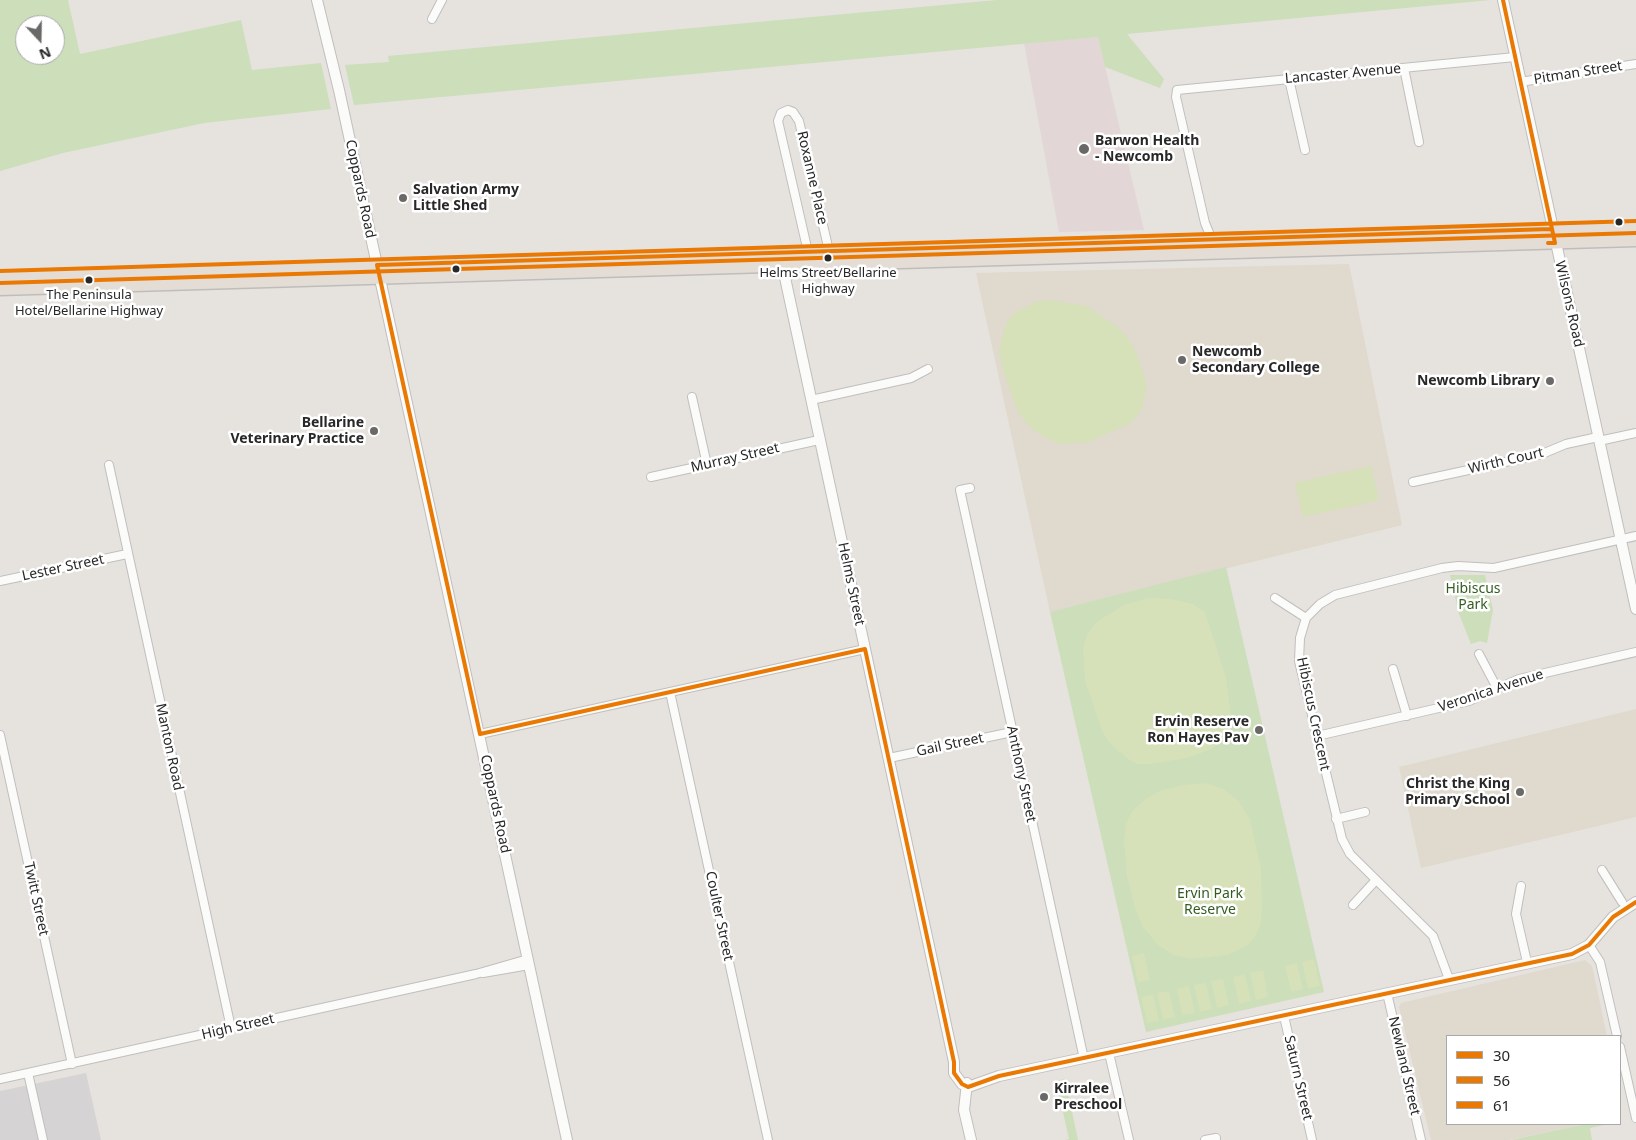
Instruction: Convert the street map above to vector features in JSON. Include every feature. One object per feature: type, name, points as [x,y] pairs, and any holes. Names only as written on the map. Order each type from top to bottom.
[{"type":"highway","points":[[781,259],[808,252],[1636,227]]},
{"type":"highway","points":[[0,290],[378,272],[781,259],[1636,240]]},
{"type":"highway","points":[[0,277],[378,272]]},
{"type":"street","name":"Coppards Road","points":[[317,0],[480,734],[567,1140]]},
{"type":"street","points":[[432,19],[442,0]]},
{"type":"street","name":"Wilsons Road","points":[[1502,0],[1636,609]]},
{"type":"street","name":"Lancaster Avenue","points":[[1212,240],[1205,224],[1176,97],[1177,90],[1515,57]]},
{"type":"street","name":"Pitman Street","points":[[1520,82],[1636,64]]},
{"type":"street","points":[[1404,68],[1419,142]]},
{"type":"street","points":[[1289,79],[1305,150]]},
{"type":"street","name":"Roxanne Place","points":[[808,252],[778,121],[781,113],[788,110],[793,112],[799,121],[829,252]]},
{"type":"street","name":"Helms Street","points":[[781,259],[954,1062],[966,1084]]},
{"type":"street","points":[[811,400],[911,378],[928,369]]},
{"type":"street","points":[[692,397],[707,465]]},
{"type":"street","name":"Wirth Court","points":[[1413,482],[1542,454],[1566,444],[1636,433]]},
{"type":"street","name":"Murray Street","points":[[651,477],[819,440]]},
{"type":"street","name":"Manton Road","points":[[109,465],[231,1028]]},
{"type":"street","name":"Anthony Street","points":[[970,488],[956,490],[1084,1058]]},
{"type":"street","points":[[1276,598],[1306,618],[1320,604],[1335,595],[1442,568],[1458,566],[1494,568],[1636,536]]},
{"type":"street","name":"Lester Street","points":[[0,581],[127,554]]},
{"type":"street","name":"Hibiscus Crescent","points":[[1306,618],[1300,638],[1299,661],[1342,839],[1350,854],[1433,936],[1449,979]]},
{"type":"street","points":[[480,734],[865,649]]},
{"type":"street","name":"Veronica Avenue","points":[[1317,736],[1470,701],[1518,679],[1636,652]]},
{"type":"street","points":[[1478,654],[1497,688]]},
{"type":"street","points":[[1393,669],[1407,716]]},
{"type":"street","name":"Coulter Street","points":[[670,692],[768,1140]]},
{"type":"street","name":"Gail Street","points":[[889,758],[1012,732]]},
{"type":"street","name":"Twitt Street","points":[[0,735],[72,1064]]},
{"type":"street","points":[[1336,819],[1365,812]]},
{"type":"street","points":[[1602,870],[1624,904]]},
{"type":"street","points":[[1353,905],[1376,880]]},
{"type":"street","points":[[1521,886],[1516,914],[1527,962]]},
{"type":"street","points":[[971,1140],[964,1110],[966,1084],[1549,957],[1572,954],[1586,943],[1602,924],[1636,895]]},
{"type":"street","points":[[1624,904],[1636,902]]},
{"type":"street","points":[[1586,943],[1600,962],[1617,1035]]},
{"type":"street","name":"High Street","points":[[0,1079],[476,974],[494,973],[528,962]]},
{"type":"street","name":"Newland Street","points":[[1387,993],[1421,1140]]},
{"type":"street","name":"Saturn Street","points":[[1284,1016],[1312,1140]]},
{"type":"street","points":[[1621,1051],[1636,1118]]},
{"type":"street","points":[[1109,1053],[1129,1140]]},
{"type":"street","points":[[28,1073],[43,1140]]},
{"type":"street","points":[[1205,1140],[1216,1138]]},
{"type":"shaded area","name":"Barwon Health - Newcomb","points":[[1098,37],[1144,230],[1059,232],[1024,43]]},
{"type":"shaded area","name":"Newcomb Secondary College","points":[[1349,264],[1402,525],[1050,612],[976,273]]},
{"type":"shaded area","name":"Christ the King Primary School","points":[[1636,709],[1636,817],[1421,868],[1399,767]]},
{"type":"shaded area","points":[[1585,960],[1592,966],[1607,1035],[1446,1035],[1446,1125],[1580,1125],[1509,1140],[1431,1140],[1399,1007],[1401,1003]]},
{"type":"shaded area","points":[[86,1073],[101,1140],[0,1140],[0,1091]]},
{"type":"green space","points":[[0,0],[68,0],[80,54],[241,20],[252,70],[321,63],[331,109],[204,123],[63,153],[0,171]]},
{"type":"green space","points":[[997,0],[1491,0],[1127,34],[1164,79],[1160,88],[1105,67],[1098,37],[354,105],[345,65],[389,62],[388,56]]},
{"type":"green space","points":[[1051,300],[1086,306],[1118,327],[1131,342],[1140,362],[1147,387],[1141,411],[1131,423],[1089,442],[1060,444],[1046,438],[1031,428],[1018,412],[1004,373],[999,352],[1005,326],[1013,314],[1035,302]]},
{"type":"green space","points":[[1371,466],[1379,500],[1303,517],[1295,483]]},
{"type":"green space","name":"Ervin Park Reserve","points":[[1226,567],[1324,992],[1146,1032],[1050,612]]},
{"type":"green space","name":"Hibiscus Park","points":[[1450,575],[1485,575],[1493,610],[1487,643],[1480,641],[1471,644],[1459,614]]},
{"type":"green space","points":[[1148,598],[1170,599],[1193,604],[1205,612],[1226,677],[1231,715],[1223,739],[1212,749],[1187,758],[1150,764],[1137,764],[1109,743],[1102,731],[1085,681],[1083,649],[1087,634],[1096,622],[1124,605]]},
{"type":"green space","points":[[1206,783],[1223,789],[1238,800],[1250,819],[1261,868],[1261,923],[1255,937],[1249,944],[1228,955],[1191,959],[1173,955],[1157,944],[1143,927],[1135,909],[1127,876],[1124,840],[1126,823],[1133,810],[1145,799],[1162,790]]},
{"type":"green space","points":[[1144,953],[1150,980],[1138,982],[1132,956]]},
{"type":"green space","points":[[1314,959],[1320,986],[1308,989],[1302,962]]},
{"type":"green space","points":[[1297,963],[1303,989],[1291,992],[1285,966]]},
{"type":"green space","points":[[1263,970],[1268,997],[1256,1000],[1250,973]]},
{"type":"green space","points":[[1245,974],[1251,1001],[1239,1004],[1233,977]]},
{"type":"green space","points":[[1223,979],[1229,1005],[1217,1008],[1211,981]]},
{"type":"green space","points":[[1206,983],[1212,1009],[1200,1012],[1194,985]]},
{"type":"green space","points":[[1189,986],[1195,1013],[1182,1015],[1177,989]]},
{"type":"green space","points":[[1169,991],[1175,1017],[1163,1020],[1157,993]]},
{"type":"green space","points":[[1153,994],[1159,1021],[1147,1023],[1141,997]]},
{"type":"green space","points":[[1065,1079],[1078,1140],[1065,1140],[1069,1139],[1056,1081]]},
{"type":"green space","points":[[1581,1125],[1604,1125],[1590,1128],[1592,1140],[1511,1140]]},
{"type":"transit line","name":"30","points":[[1503,0],[1555,243],[1548,243]]},
{"type":"transit line","name":"61","points":[[0,271],[1636,221]]},
{"type":"transit line","name":"30","points":[[480,734],[377,265],[1551,229]]},
{"type":"transit line","name":"56","points":[[0,283],[1636,233]]},
{"type":"transit line","name":"30","points":[[865,649],[954,1062],[954,1073],[962,1084],[968,1087],[999,1076],[1572,954],[1589,945],[1613,917],[1636,902]]},
{"type":"transit line","name":"30","points":[[480,734],[865,649]]},
{"type":"place","name":"Barwon Health - Newcomb","points":[[1084,149]]},
{"type":"place","name":"Salvation Army Little Shed","points":[[403,198]]},
{"type":"place","name":"Helms Street/Bellarine Highway","points":[[828,258]]},
{"type":"place","name":"The Peninsula Hotel/Bellarine Highway","points":[[89,280]]},
{"type":"place","name":"Newcomb Secondary College","points":[[1182,360]]},
{"type":"place","name":"Newcomb Library","points":[[1550,381]]},
{"type":"place","name":"Bellarine Veterinary Practice","points":[[374,431]]},
{"type":"place","name":"Ervin Reserve Ron Hayes Pav","points":[[1259,730]]},
{"type":"place","name":"Christ the King Primary School","points":[[1520,792]]},
{"type":"place","name":"Kirralee Preschool","points":[[1044,1097]]}]
